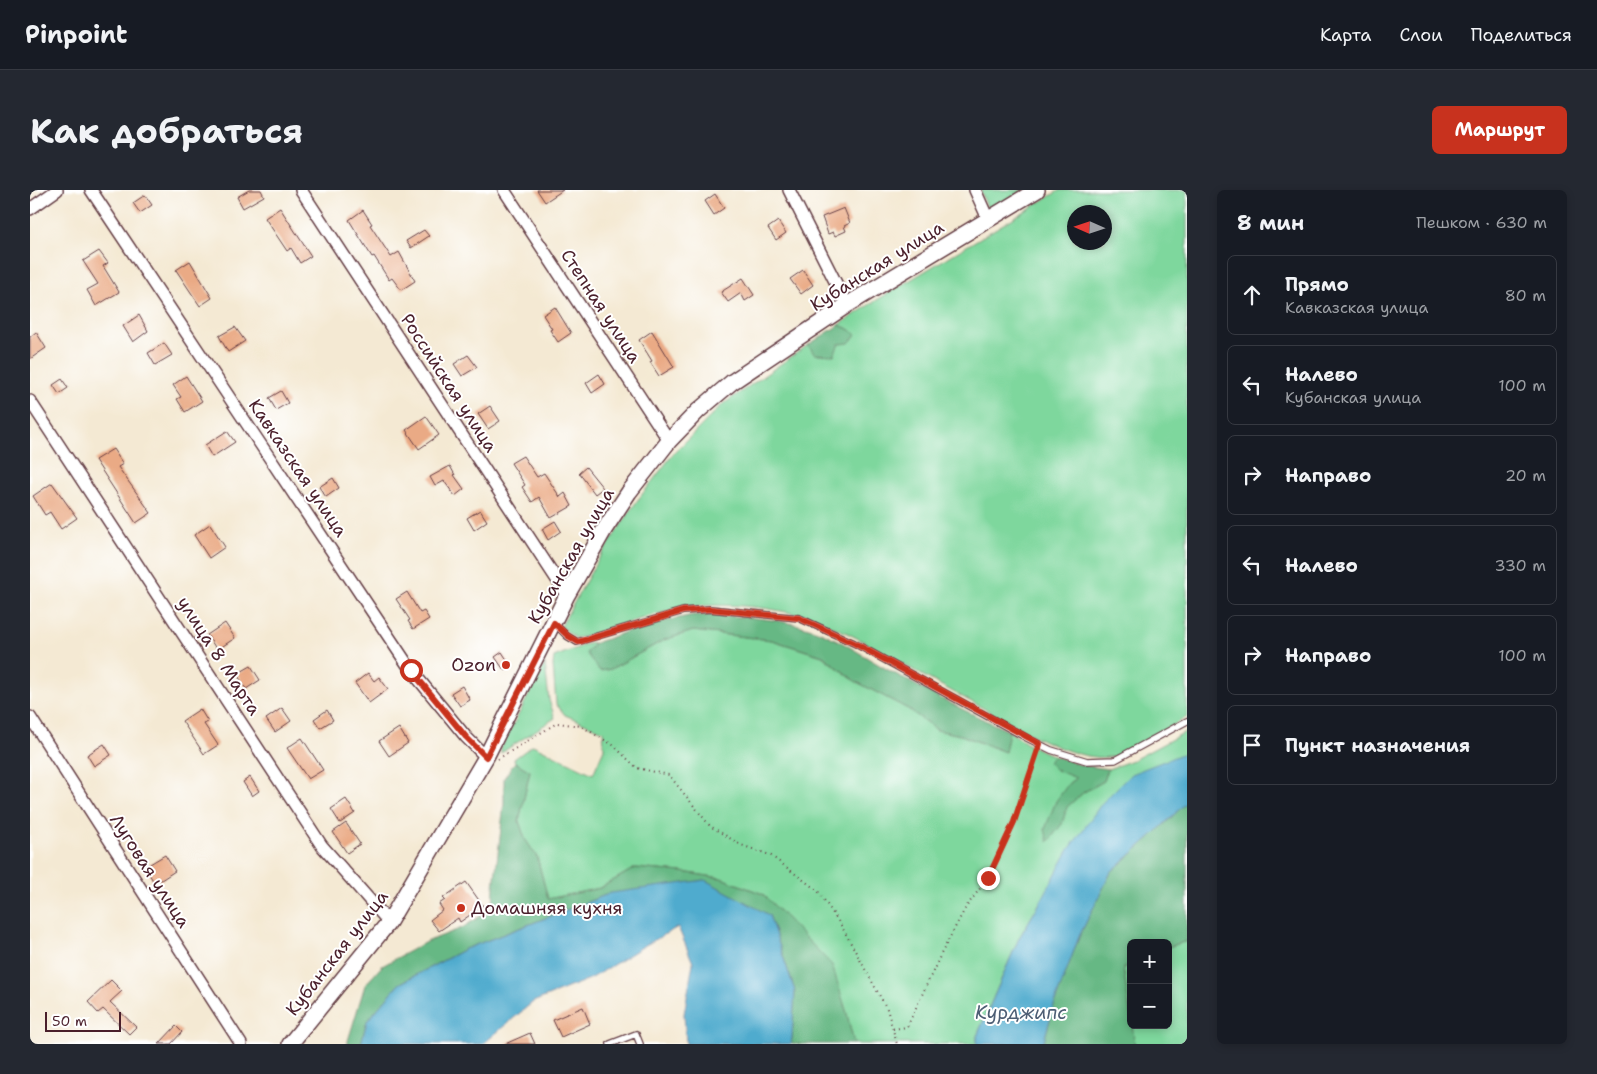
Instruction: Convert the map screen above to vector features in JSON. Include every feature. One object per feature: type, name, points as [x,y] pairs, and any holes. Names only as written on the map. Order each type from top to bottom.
[{"type":"main road","name":"Кубанская улица","points":[[290,1044],[389,922],[486,757],[568,595],[604,530],[629,492],[669,440],[698,411],[732,382],[847,305],[1037,190]]},
{"type":"street","points":[[30,209],[56,190]]},
{"type":"street","name":"Кавказская улица","points":[[91,190],[411,670],[466,737],[486,757]]},
{"type":"street","name":"Российская улица","points":[[301,190],[568,595]]},
{"type":"street","name":"Степная улица","points":[[504,190],[669,440]]},
{"type":"street","points":[[789,190],[847,305]]},
{"type":"street","points":[[975,190],[988,219]]},
{"type":"street","name":"улица 8 Марта","points":[[30,401],[322,846],[389,922]]},
{"type":"street","name":"Луговая улица","points":[[30,716],[241,1044]]},
{"type":"lane","points":[[554,623],[568,636],[578,642],[683,611],[710,609],[799,618],[854,643],[1051,750],[1087,760],[1115,760],[1187,721]]},
{"type":"lane","points":[[610,1044],[636,1034],[640,1044]]},
{"type":"path","points":[[486,757],[500,759],[535,735],[557,723],[581,726],[613,746],[637,768],[669,775],[710,826],[742,845],[770,855],[818,891],[842,927],[887,1009],[897,1044]]},
{"type":"path","points":[[893,1029],[907,1027],[941,954],[966,907],[988,878],[1014,822],[1040,744]]},
{"type":"green space","points":[[980,190],[1025,190],[989,212]]},
{"type":"green space","points":[[1060,190],[1187,190],[1187,717],[1149,740],[1118,755],[1096,757],[1081,755],[1034,736],[857,638],[823,623],[786,612],[730,605],[700,606],[673,610],[575,638],[561,626],[596,563],[637,501],[674,453],[722,405],[808,345],[815,354],[839,344],[851,330],[839,325],[872,303]]},
{"type":"green space","points":[[839,325],[851,330],[856,335],[849,343],[839,344],[834,355],[815,354],[808,345]]},
{"type":"green space","points":[[693,615],[744,617],[779,621],[796,624],[827,635],[930,692],[1009,731],[1005,752],[961,735],[937,730],[908,709],[855,681],[823,656],[772,640],[693,631],[664,640],[611,669],[600,671],[586,653],[595,643],[643,626]]},
{"type":"green space","points":[[693,631],[772,640],[822,656],[855,681],[908,709],[937,730],[961,735],[1005,752],[1009,731],[1029,745],[1054,756],[1048,762],[1077,777],[1069,783],[1062,824],[1066,807],[1084,792],[1104,781],[1108,769],[1133,760],[1187,731],[1187,752],[1170,760],[1041,901],[1019,938],[977,1036],[977,1044],[854,1044],[846,1010],[763,894],[721,878],[635,868],[600,888],[548,899],[537,857],[525,839],[519,821],[530,771],[515,762],[514,759],[533,745],[593,774],[604,749],[603,731],[565,715],[556,704],[554,657],[587,644],[595,643],[587,653],[600,671],[611,669],[664,640]]},
{"type":"green space","points":[[545,664],[549,700],[555,718],[501,753],[501,748]]},
{"type":"green space","points":[[1054,756],[1081,765],[1108,769],[1104,781],[1084,792],[1067,807],[1062,824],[1048,842],[1045,829],[1056,801],[1069,783],[1076,778],[1056,770],[1048,762]]},
{"type":"green space","points":[[515,762],[530,771],[519,821],[525,839],[537,857],[548,899],[600,888],[635,868],[721,878],[763,894],[832,965],[854,1044],[791,1044],[795,991],[769,915],[611,893],[465,949],[399,984],[367,1021],[361,1044],[347,1044],[365,985],[382,966],[426,942],[462,928],[493,908],[504,804],[504,778]]},
{"type":"green space","points":[[1187,802],[1187,941],[1172,946],[1172,939],[1127,939],[1127,966],[1123,968],[1127,993],[1127,1029],[1133,1029],[1135,1044],[1043,1044],[1055,1002],[1079,937],[1111,872]]},
{"type":"green space","points":[[1187,941],[1187,1044],[1135,1044],[1132,1029],[1172,1029],[1172,946]]},
{"type":"green space","points":[[1127,966],[1127,996],[1123,968]]},
{"type":"water","name":"Курджипс","points":[[1187,752],[1187,802],[1111,872],[1079,937],[1055,1002],[1043,1044],[977,1044],[977,1036],[1019,938],[1068,851],[1102,803],[1131,774]]},
{"type":"water","points":[[705,880],[769,915],[795,991],[791,1044],[686,1044],[684,1014],[693,963],[678,927],[592,978],[533,1002],[483,1044],[361,1044],[367,1021],[399,984],[465,949],[611,893]]},
{"type":"building","points":[[249,190],[261,190],[264,196],[243,208],[237,197]]},
{"type":"building","points":[[537,190],[563,190],[545,202]]},
{"type":"building","points":[[715,194],[724,208],[714,215],[705,201]]},
{"type":"building","points":[[145,195],[152,205],[140,213],[133,203]]},
{"type":"building","points":[[280,208],[311,256],[300,263],[291,248],[287,251],[265,218]]},
{"type":"building","points":[[844,208],[850,223],[844,226],[846,231],[835,236],[833,232],[828,234],[822,217]]},
{"type":"building","points":[[363,210],[372,224],[370,225],[391,257],[399,252],[415,281],[401,290],[392,278],[389,280],[349,220]]},
{"type":"building","points":[[778,221],[786,233],[776,240],[768,228]]},
{"type":"building","points":[[424,230],[429,236],[411,248],[406,241]]},
{"type":"building","points":[[99,251],[108,263],[103,266],[119,292],[96,306],[87,290],[98,284],[83,261]]},
{"type":"building","points":[[190,261],[212,298],[200,306],[176,270]]},
{"type":"building","points":[[803,270],[813,285],[801,294],[790,279]]},
{"type":"building","points":[[743,278],[754,295],[745,301],[741,293],[728,302],[721,292]]},
{"type":"building","points":[[555,307],[571,333],[558,342],[543,315]]},
{"type":"building","points":[[139,315],[148,331],[133,342],[123,326]]},
{"type":"building","points":[[235,327],[245,341],[228,352],[219,336]]},
{"type":"building","points":[[652,331],[674,367],[659,376],[639,340]]},
{"type":"building","points":[[36,332],[46,348],[30,359],[30,337]]},
{"type":"building","points":[[164,343],[172,355],[155,365],[148,353]]},
{"type":"building","points":[[468,355],[477,367],[462,376],[454,364]]},
{"type":"building","points":[[599,374],[605,384],[592,393],[586,383]]},
{"type":"building","points":[[186,376],[202,401],[185,412],[177,399],[181,397],[173,385]]},
{"type":"building","points":[[62,379],[68,388],[59,394],[53,385]]},
{"type":"building","points":[[281,391],[288,403],[276,410],[269,398]]},
{"type":"building","points":[[490,406],[500,421],[488,429],[478,414]]},
{"type":"building","points":[[426,416],[439,435],[419,449],[406,430]]},
{"type":"building","points":[[227,431],[235,442],[212,457],[205,445]]},
{"type":"building","points":[[113,449],[123,464],[118,467],[151,513],[136,523],[95,460]]},
{"type":"building","points":[[523,456],[537,477],[544,473],[560,497],[565,493],[572,506],[551,518],[539,497],[532,502],[522,487],[525,485],[511,463]]},
{"type":"building","points":[[450,466],[464,489],[455,496],[444,481],[435,486],[430,477]]},
{"type":"building","points":[[586,467],[603,488],[595,494],[579,473]]},
{"type":"building","points":[[333,478],[339,488],[326,497],[319,487]]},
{"type":"building","points":[[52,483],[77,518],[61,529],[50,512],[45,515],[33,496]]},
{"type":"building","points":[[480,510],[487,521],[474,530],[467,518]]},
{"type":"building","points":[[555,521],[561,531],[548,540],[542,529]]},
{"type":"building","points":[[210,524],[225,547],[209,558],[194,535]]},
{"type":"building","points":[[407,592],[420,613],[424,611],[429,619],[413,629],[408,621],[410,620],[396,599]]},
{"type":"building","points":[[225,623],[235,638],[217,650],[207,635]]},
{"type":"building","points":[[502,652],[511,666],[504,670],[495,657]]},
{"type":"building","points":[[251,666],[260,680],[246,689],[237,674]]},
{"type":"building","points":[[368,673],[374,681],[379,677],[388,689],[369,703],[355,683]]},
{"type":"building","points":[[462,686],[470,700],[460,706],[451,693]]},
{"type":"building","points":[[282,708],[291,721],[275,732],[266,719]]},
{"type":"building","points":[[200,709],[208,722],[204,724],[218,745],[204,754],[182,721]]},
{"type":"building","points":[[327,710],[333,720],[320,728],[314,719]]},
{"type":"building","points":[[399,728],[408,743],[389,756],[379,741]]},
{"type":"building","points":[[302,738],[323,770],[308,779],[287,748]]},
{"type":"building","points":[[104,744],[111,755],[94,766],[87,755]]},
{"type":"building","points":[[250,777],[259,791],[252,796],[243,782]]},
{"type":"building","points":[[346,799],[355,813],[340,823],[331,809]]},
{"type":"building","points":[[346,823],[360,844],[347,853],[333,832]]},
{"type":"building","points":[[165,855],[175,871],[155,884],[145,867]]},
{"type":"building","name":"Домашняя кухня","points":[[466,882],[483,906],[460,922],[458,918],[439,931],[430,920],[443,910],[439,904],[445,900],[443,898]]},
{"type":"building","points":[[111,980],[122,991],[110,1002],[136,1027],[129,1034],[103,1009],[98,1013],[88,1002]]},
{"type":"building","points":[[583,1007],[590,1024],[561,1037],[553,1020]]},
{"type":"building","points":[[176,1026],[182,1032],[171,1044],[159,1044]]},
{"type":"building","points":[[530,1033],[535,1044],[505,1044]]},
{"type":"place","name":"Ozon","points":[[506,665]]},
{"type":"place","name":"Домашняя кухня","points":[[461,908]]},
{"type":"route","points":[[411,670],[466,737],[486,757],[554,623],[568,636],[578,642],[683,611],[710,609],[799,618],[854,643],[1040,744],[1014,822],[988,878]]}]
